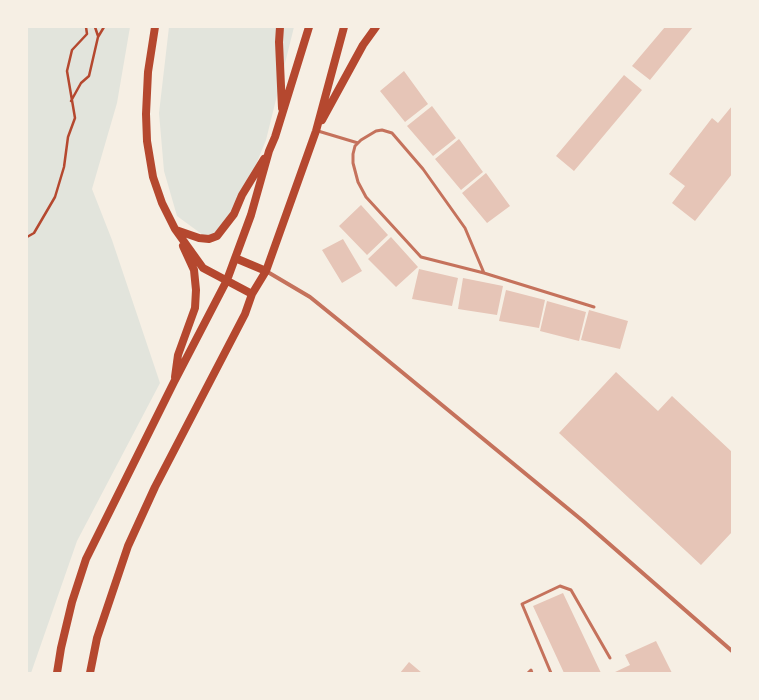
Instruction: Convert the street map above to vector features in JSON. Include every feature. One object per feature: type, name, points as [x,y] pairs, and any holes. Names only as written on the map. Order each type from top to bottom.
[{"type":"main road","points":[[155,27],[148,72],[146,114],[147,141],[153,177],[162,203],[194,270],[196,290],[195,308],[178,356],[174,382]]},
{"type":"main road","points":[[280,27],[279,42],[282,115]]},
{"type":"main road","points":[[57,673],[61,648],[72,602],[86,559],[110,508],[227,280],[253,208],[269,151],[282,115],[309,27]]},
{"type":"main road","points":[[90,673],[97,638],[128,546],[155,487],[245,314],[252,294],[266,271],[316,131],[344,27]]},
{"type":"main road","points":[[316,131],[363,45],[376,27]]},
{"type":"main road","points":[[175,229],[198,238],[209,239],[217,236],[234,214],[242,195],[269,151]]},
{"type":"main road","points":[[175,229],[203,268],[252,294]]},
{"type":"main road","points":[[235,258],[266,271]]},
{"type":"street","points":[[266,271],[310,297],[352,331],[583,521],[732,651]]},
{"type":"lane","points":[[484,273],[465,228],[423,169],[392,133],[382,130],[376,131],[358,143],[355,146],[353,159],[358,182],[366,197],[412,249],[421,257],[484,273],[594,307]]},
{"type":"lane","points":[[316,131],[358,143]]},
{"type":"lane","points":[[551,673],[522,604],[560,586],[571,590],[610,658]]},
{"type":"lane","points":[[528,673],[531,670],[532,673]]},
{"type":"path","points":[[27,237],[34,232],[55,197],[64,167],[68,137],[75,118],[71,102],[67,71],[72,50],[87,34],[86,27]]},
{"type":"path","points":[[95,27],[98,37]]},
{"type":"path","points":[[71,102],[81,83],[89,76],[98,37],[104,27]]},
{"type":"shaded area","points":[[27,27],[130,27],[117,103],[92,189],[112,240],[160,383],[77,541],[31,673],[27,673]]},
{"type":"shaded area","points":[[169,27],[294,27],[266,140],[233,221],[207,238],[177,216],[164,171],[159,113]]},
{"type":"building","points":[[665,27],[693,27],[650,80],[632,66]]},
{"type":"building","points":[[404,71],[428,104],[405,122],[380,91]]},
{"type":"building","points":[[624,75],[642,90],[574,171],[556,156]]},
{"type":"building","points":[[432,106],[456,138],[433,156],[407,126]]},
{"type":"building","points":[[732,106],[732,174],[695,221],[672,203],[685,186],[669,174],[712,118],[718,123]]},
{"type":"building","points":[[459,139],[483,172],[461,190],[435,159]]},
{"type":"building","points":[[486,173],[510,206],[487,223],[462,193]]},
{"type":"building","points":[[361,205],[388,235],[367,255],[339,226]]},
{"type":"building","points":[[391,237],[418,267],[396,287],[368,259]]},
{"type":"building","points":[[343,239],[362,271],[342,283],[322,250]]},
{"type":"building","points":[[419,269],[458,278],[452,306],[412,299]]},
{"type":"building","points":[[463,278],[503,286],[497,315],[458,309]]},
{"type":"building","points":[[506,290],[545,300],[539,328],[499,321]]},
{"type":"building","points":[[547,301],[586,312],[579,341],[540,331]]},
{"type":"building","points":[[589,310],[628,321],[620,349],[581,340]]},
{"type":"building","points":[[616,372],[658,411],[672,396],[732,452],[732,532],[701,565],[559,433]]},
{"type":"building","points":[[563,593],[601,673],[564,673],[533,606]]},
{"type":"building","points":[[656,641],[672,673],[613,673],[630,665],[625,655]]},
{"type":"building","points":[[409,662],[422,673],[400,673]]}]
